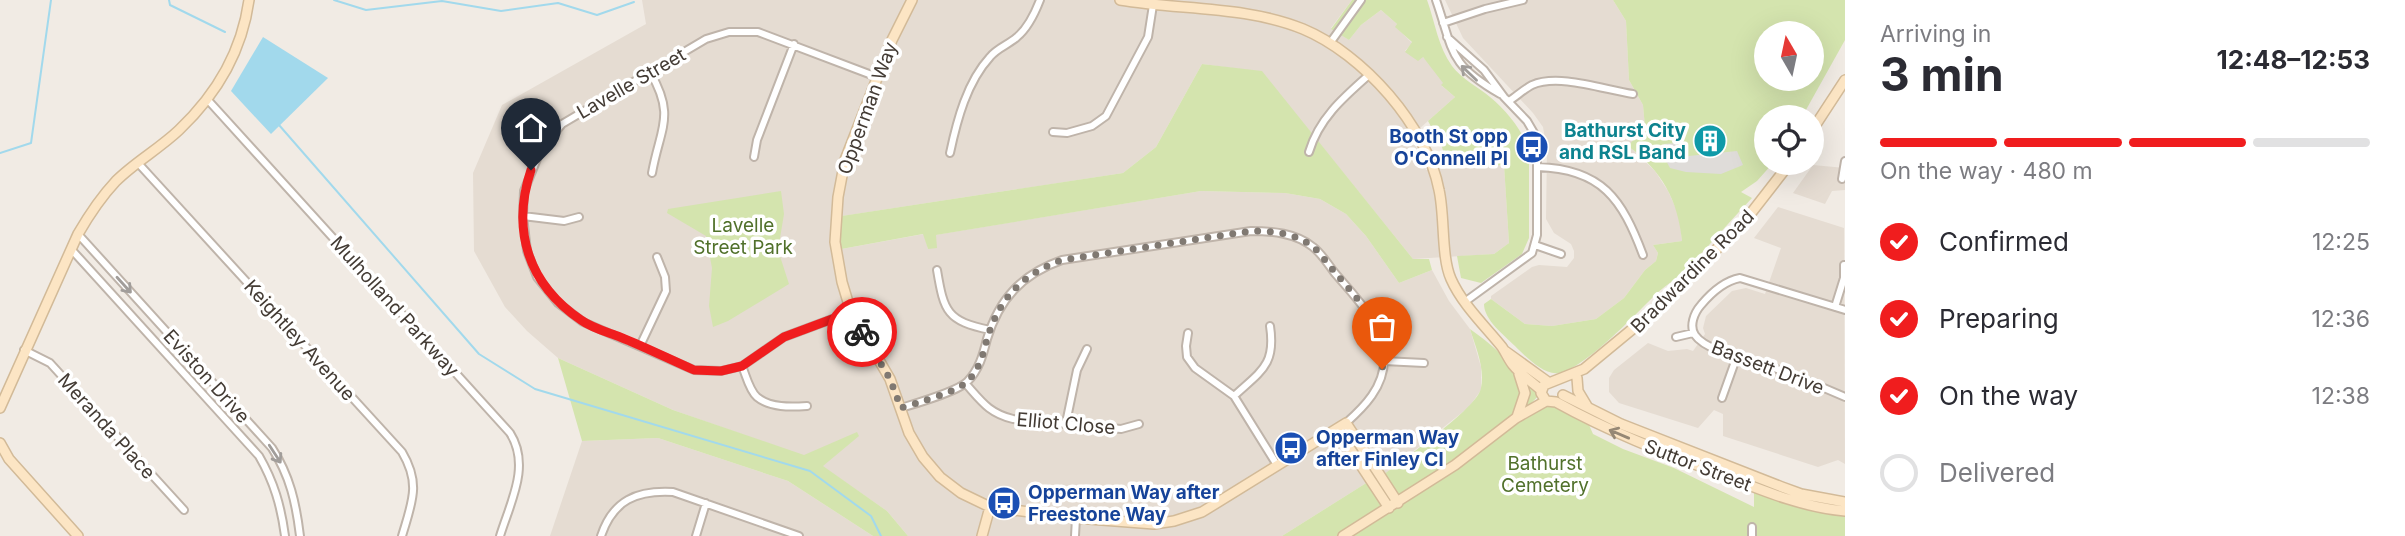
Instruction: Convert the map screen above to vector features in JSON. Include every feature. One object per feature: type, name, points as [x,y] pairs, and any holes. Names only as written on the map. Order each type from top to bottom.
[{"type":"street","points":[[0,408],[78,234],[101,198],[117,180],[178,131],[207,99],[223,77],[237,48],[249,0]]},
{"type":"street","name":"Opperman Way","points":[[912,0],[892,40],[845,160],[836,207],[835,243],[851,312],[890,379],[909,433],[923,457],[940,477],[990,507],[1154,524],[1202,512],[1342,426]]},
{"type":"street","points":[[950,153],[956,124],[978,71],[993,53],[1018,36],[1034,16],[1040,0]]},
{"type":"street","name":"Suttor Street","points":[[1120,0],[1280,21],[1304,30],[1348,55],[1370,74],[1412,125],[1429,154],[1439,190],[1451,279],[1513,366],[1619,434],[1780,497],[1816,508],[1845,511]]},
{"type":"street","points":[[1330,43],[1361,0]]},
{"type":"street","points":[[1436,0],[1454,55],[1464,69],[1477,81],[1507,99]]},
{"type":"street","points":[[1443,23],[1522,0]]},
{"type":"street","points":[[1053,132],[1067,134],[1092,126],[1106,116],[1147,37],[1153,5]]},
{"type":"street","name":"Lavelle Street","points":[[851,312],[784,337],[742,366],[721,371],[694,370],[583,322],[558,303],[537,276],[527,251],[523,216],[524,191],[541,149],[562,124],[706,40],[729,32],[758,32],[877,77]]},
{"type":"street","points":[[1447,37],[1484,70],[1534,133],[1538,167],[1535,245],[1532,253],[1466,301]]},
{"type":"street","points":[[754,157],[757,140],[794,44]]},
{"type":"street","points":[[650,72],[661,90],[666,115],[652,173]]},
{"type":"street","points":[[1309,152],[1318,127],[1342,99],[1370,74]]},
{"type":"street","points":[[1824,112],[1845,80]]},
{"type":"street","points":[[1507,99],[1536,83],[1547,82],[1575,83],[1633,94]]},
{"type":"street","name":"Mulholland Parkway","points":[[207,99],[510,433],[519,449],[520,472],[500,536]]},
{"type":"street","points":[[1842,180],[1845,161]]},
{"type":"street","name":"Keightley Avenue","points":[[138,163],[401,452],[413,474],[414,484],[414,498],[402,536]]},
{"type":"street","points":[[1538,167],[1574,172],[1608,191],[1629,219],[1643,255]]},
{"type":"street","name":"Bradwardine Road","points":[[1343,536],[1455,465],[1626,337],[1686,282],[1748,217],[1781,175]]},
{"type":"street","points":[[523,216],[564,221],[579,217]]},
{"type":"street","points":[[901,408],[966,384],[980,365],[999,307],[1011,290],[1030,274],[1054,263],[1251,231],[1270,231],[1292,236],[1313,247],[1376,325],[1384,361],[1373,394],[1342,426],[1394,505]]},
{"type":"street","name":"Eviston Drive","points":[[78,234],[272,448],[291,486],[300,536]]},
{"type":"street","points":[[1535,245],[1561,254]]},
{"type":"street","name":"Eviston Drive","points":[[71,249],[259,456],[279,497],[285,536]]},
{"type":"street","points":[[640,346],[666,291],[665,277],[657,257]]},
{"type":"street","points":[[1835,307],[1844,278],[1844,264]]},
{"type":"street","points":[[937,270],[949,314],[965,325],[990,330]]},
{"type":"street","name":"Bassett Drive","points":[[1845,310],[1747,279],[1732,279],[1698,309],[1693,321],[1693,332],[1708,345],[1845,397]]},
{"type":"street","points":[[1234,396],[1262,370],[1271,355],[1270,326]]},
{"type":"street","name":"Bassett Drive","points":[[1676,337],[1693,332]]},
{"type":"street","points":[[1188,333],[1187,357],[1195,368],[1234,396],[1277,465]]},
{"type":"street","points":[[1066,423],[1077,370],[1087,349]]},
{"type":"street","name":"Meranda Place","points":[[24,350],[50,363],[184,510]]},
{"type":"street","name":"Suttor Street","points":[[1504,350],[1552,392],[1590,410],[1801,494],[1845,502]]},
{"type":"street","points":[[1722,398],[1737,356]]},
{"type":"street","points":[[1384,361],[1423,363]]},
{"type":"street","points":[[742,366],[757,398],[788,407],[807,406]]},
{"type":"street","points":[[1513,366],[1521,376],[1525,393],[1516,418]]},
{"type":"street","name":"Bradwardine Road","points":[[1552,392],[1577,378],[1584,369]]},
{"type":"street","points":[[1577,378],[1581,397],[1590,410]]},
{"type":"street","name":"Elliot Close","points":[[966,384],[988,409],[997,415],[1013,419],[1121,429],[1139,425]]},
{"type":"street","points":[[0,443],[9,459],[78,536]]},
{"type":"street","points":[[601,536],[614,510],[631,497],[653,491],[673,492],[799,536]]},
{"type":"street","points":[[696,536],[706,503]]},
{"type":"street","points":[[982,536],[990,507]]},
{"type":"street","points":[[1075,536],[1076,518]]},
{"type":"street","points":[[1752,527],[1752,536]]},
{"type":"shaded area","points":[[642,0],[1352,0],[1331,28],[1349,40],[1361,25],[1381,10],[1412,43],[1405,51],[1422,56],[1444,83],[1442,86],[1455,97],[1410,137],[1426,170],[1504,165],[1509,243],[1494,254],[1413,259],[1262,72],[1202,64],[1156,147],[1123,173],[836,217],[836,250],[924,234],[928,249],[935,235],[1201,191],[1285,193],[1320,199],[1346,214],[1366,236],[1399,283],[1432,270],[1449,301],[1470,329],[1481,367],[1481,390],[1469,407],[1381,477],[1371,480],[1282,536],[908,536],[887,511],[822,466],[858,436],[804,456],[673,410],[558,358],[505,307],[474,251],[473,173],[502,105],[646,24]]},
{"type":"shaded area","points":[[1445,0],[1613,0],[1626,21],[1629,80],[1643,105],[1645,127],[1629,146],[1655,171],[1668,191],[1679,215],[1682,241],[1653,245],[1658,253],[1656,261],[1645,270],[1624,298],[1596,319],[1552,326],[1525,324],[1491,299],[1491,296],[1532,267],[1567,267],[1574,258],[1574,251],[1571,244],[1554,233],[1546,219],[1547,150],[1543,127],[1463,38]]},
{"type":"shaded area","points":[[1677,143],[1679,157],[1737,151],[1743,165],[1721,174],[1686,172],[1670,168],[1663,155],[1664,144]]},
{"type":"shaded area","points":[[1824,166],[1845,168],[1845,190],[1832,191],[1825,204],[1793,193],[1806,175],[1824,175]]},
{"type":"shaded area","points":[[1778,207],[1844,228],[1845,464],[1838,460],[1818,467],[1723,436],[1723,414],[1714,410],[1698,428],[1619,403],[1609,392],[1609,378],[1614,370],[1648,343],[1668,351],[1693,351],[1705,334],[1703,328],[1706,316],[1732,291],[1746,288],[1765,294],[1781,248],[1754,238]]},
{"type":"shaded area","points":[[658,438],[788,481],[873,536],[550,536],[582,441]]},
{"type":"green space","points":[[1352,0],[1427,0],[1447,59],[1460,75],[1502,108],[1526,142],[1529,149],[1529,238],[1522,254],[1481,283],[1461,278],[1457,256],[1494,254],[1509,243],[1504,165],[1448,168],[1442,147],[1428,121],[1455,97],[1441,85],[1443,83],[1423,57],[1418,61],[1405,52],[1412,42],[1381,10],[1361,25],[1349,40],[1331,29]]},
{"type":"green space","points":[[1613,0],[1845,0],[1845,40],[1824,78],[1824,21],[1754,21],[1754,91],[1817,91],[1809,105],[1754,105],[1754,175],[1762,175],[1741,192],[1752,198],[1680,275],[1657,293],[1609,340],[1582,362],[1570,369],[1553,373],[1535,364],[1500,332],[1487,316],[1484,304],[1491,299],[1525,324],[1552,326],[1596,319],[1624,298],[1645,270],[1656,261],[1658,253],[1653,245],[1682,241],[1677,212],[1666,188],[1650,166],[1628,146],[1645,127],[1643,105],[1629,80],[1626,21]]},
{"type":"green space","points":[[1202,64],[1262,71],[1413,259],[1429,259],[1432,270],[1399,283],[1366,236],[1346,214],[1320,199],[1285,193],[1201,191],[936,235],[937,248],[928,249],[923,234],[836,250],[835,217],[1123,173],[1156,147]]},
{"type":"green space","name":"Lavelle Street Park","points":[[781,191],[784,214],[778,250],[789,284],[728,321],[713,327],[709,306],[712,268],[706,236],[667,213],[668,209]]},
{"type":"green space","name":"Bathurst Cemetery","points":[[1470,329],[1498,351],[1541,393],[1519,416],[1546,401],[1586,418],[1593,434],[1623,449],[1674,468],[1754,507],[1754,487],[1845,511],[1845,536],[1282,536],[1371,480],[1389,508],[1397,503],[1381,477],[1453,421],[1477,397],[1481,388],[1481,366]]},
{"type":"green space","points":[[558,358],[673,410],[804,455],[857,432],[859,436],[823,466],[887,511],[908,536],[873,536],[788,481],[658,438],[582,441]]},
{"type":"water","points":[[263,37],[328,78],[271,134],[231,91]]},
{"type":"waterway","points":[[0,153],[31,143],[51,0]]},
{"type":"waterway","points":[[169,0],[170,5],[225,32]]},
{"type":"waterway","points":[[334,0],[366,10],[442,1],[501,11],[558,3],[597,15],[634,2]]},
{"type":"waterway","points":[[279,125],[479,354],[535,389],[810,471],[871,516],[881,536]]},
{"type":"way so far","points":[[862,332],[890,379],[901,408],[966,384],[980,365],[999,307],[1011,290],[1030,274],[1046,266],[1062,260],[1251,231],[1270,231],[1292,236],[1313,247],[1344,283],[1376,325],[1383,348],[1382,369]]},
{"type":"place","name":"Bathurst City and RSL Band","points":[[1710,141]]},
{"type":"place","name":"Booth St opp O'Connell Pl","points":[[1532,147]]},
{"type":"place","name":"Opperman Way after Finley Cl","points":[[1291,448]]},
{"type":"place","name":"Opperman Way after Freestone Way","points":[[1004,503]]},
{"type":"route","points":[[531,170],[524,191],[523,232],[527,251],[537,276],[558,303],[583,322],[694,370],[721,371],[742,366],[784,337],[851,312],[862,332]]}]
